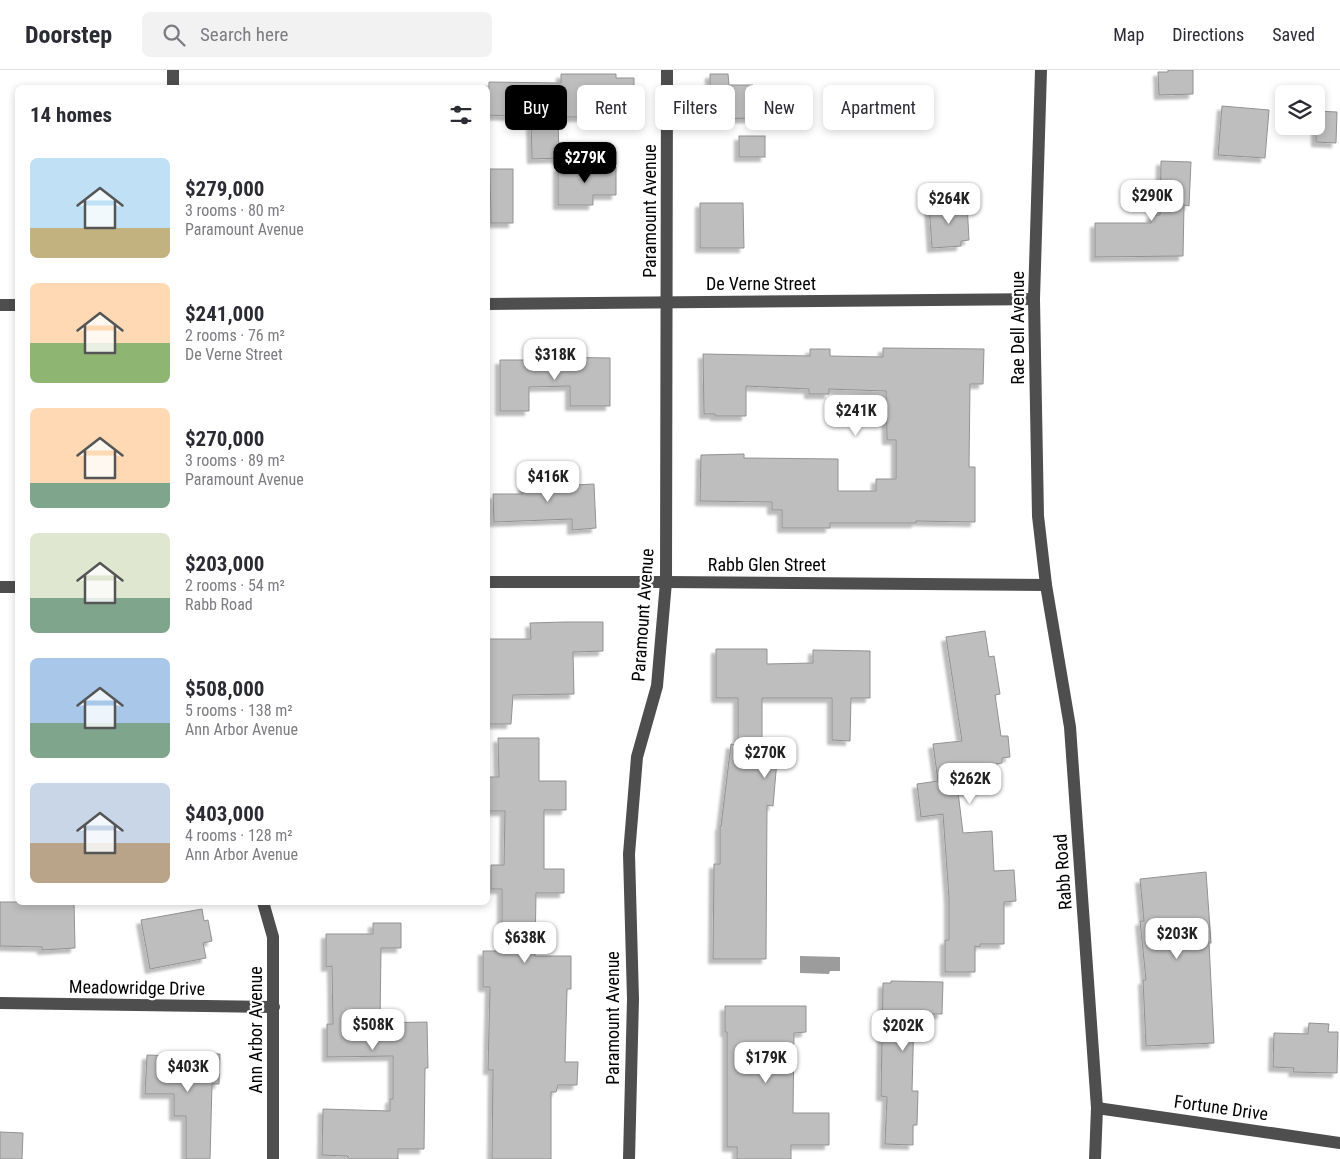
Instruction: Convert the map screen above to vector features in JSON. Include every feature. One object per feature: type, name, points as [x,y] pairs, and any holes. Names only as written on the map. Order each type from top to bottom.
[{"type":"street","points":[[173,70],[173,85]]},
{"type":"street","name":"Paramount Avenue","points":[[629,1159],[633,999],[629,854],[638,757],[657,686],[666,582],[667,70]]},
{"type":"street","name":"Rae Dell Avenue","points":[[1040,70],[1034,300],[1038,516],[1046,585]]},
{"type":"street","name":"De Verne Street","points":[[490,304],[1034,300]]},
{"type":"street","points":[[0,305],[15,305]]},
{"type":"street","name":"Rabb Glen Street","points":[[490,582],[1046,585]]},
{"type":"street","name":"Rabb Road","points":[[1046,585],[1070,727],[1097,1108],[1095,1159]]},
{"type":"street","points":[[0,587],[15,587]]},
{"type":"street","name":"Ann Arbor Avenue","points":[[264,905],[273,937],[273,1159]]},
{"type":"street","name":"Meadowridge Drive","points":[[0,1004],[274,1007]]},
{"type":"street","name":"Fortune Drive","points":[[1097,1108],[1340,1143]]},
{"type":"shaded area","points":[[800,956],[840,957],[840,971],[830,971],[829,974],[800,973]]},
{"type":"building","points":[[1168,70],[1193,70],[1193,94],[1159,95],[1158,72],[1168,72]]},
{"type":"building","points":[[561,74],[616,74],[616,78],[634,78],[634,85],[577,85],[577,117],[567,117],[567,85],[505,85],[505,116],[490,115],[489,82],[561,83]]},
{"type":"building","points":[[710,74],[728,74],[729,85],[710,85]]},
{"type":"building","points":[[735,85],[745,85],[745,118],[735,118]]},
{"type":"building","points":[[1222,106],[1269,110],[1265,158],[1218,155]]},
{"type":"building","points":[[1325,111],[1337,112],[1336,143],[1316,142],[1316,135],[1325,135]]},
{"type":"building","points":[[531,130],[558,130],[559,158],[532,159]]},
{"type":"building","points":[[739,136],[765,136],[765,157],[739,157]]},
{"type":"building","points":[[1161,161],[1191,162],[1189,206],[1184,205],[1183,256],[1095,257],[1095,223],[1151,223],[1151,215],[1160,215]]},
{"type":"building","points":[[558,167],[616,167],[616,195],[593,195],[593,205],[558,205]]},
{"type":"building","points":[[490,169],[513,169],[513,223],[491,223]]},
{"type":"building","points":[[700,203],[743,203],[744,248],[700,248]]},
{"type":"building","points":[[967,203],[969,240],[961,241],[961,246],[932,248],[929,205]]},
{"type":"building","points":[[883,348],[984,349],[983,384],[970,384],[969,467],[975,467],[975,522],[830,523],[830,528],[782,528],[782,510],[772,510],[772,502],[700,501],[701,455],[744,454],[744,458],[838,459],[838,491],[876,491],[876,479],[896,479],[896,440],[887,440],[886,391],[829,389],[829,394],[809,394],[809,389],[746,386],[746,416],[704,414],[703,354],[810,356],[810,349],[830,349],[830,356],[883,357]]},
{"type":"building","points":[[544,357],[610,358],[610,406],[570,406],[570,386],[529,387],[529,411],[500,411],[500,360],[545,360]]},
{"type":"building","points":[[555,471],[555,486],[594,484],[596,528],[572,530],[572,519],[494,522],[493,494],[523,494],[523,486],[530,486],[529,472]]},
{"type":"building","points":[[603,622],[603,651],[573,652],[574,694],[513,695],[511,724],[490,724],[490,639],[531,639],[530,623]]},
{"type":"building","points":[[985,631],[989,657],[994,656],[1000,694],[995,695],[1001,736],[1008,736],[1010,757],[1002,758],[1002,763],[996,764],[998,788],[958,792],[963,833],[992,831],[994,871],[1014,870],[1016,901],[1004,902],[1004,944],[980,944],[980,947],[975,946],[975,972],[945,972],[945,940],[949,940],[949,898],[943,814],[921,817],[917,784],[938,781],[933,744],[962,741],[946,637]]},
{"type":"building","points":[[716,649],[767,649],[767,664],[813,663],[813,650],[870,651],[870,698],[851,698],[850,741],[832,740],[832,698],[762,698],[762,748],[778,749],[773,806],[767,805],[766,959],[713,959],[714,864],[720,864],[720,826],[731,744],[738,745],[738,698],[716,698]]},
{"type":"building","points":[[498,738],[539,738],[539,781],[566,781],[566,810],[544,810],[544,869],[564,869],[564,893],[536,893],[535,956],[571,956],[571,989],[567,989],[565,1062],[578,1062],[577,1085],[558,1085],[556,1092],[551,1092],[551,1159],[492,1159],[493,1070],[488,1070],[490,987],[483,987],[483,951],[502,951],[502,889],[491,889],[491,865],[504,865],[505,811],[490,811],[490,777],[499,777]]},
{"type":"building","points":[[1206,872],[1211,943],[1209,943],[1214,1043],[1146,1046],[1143,980],[1146,980],[1140,921],[1144,921],[1140,879]]},
{"type":"building","points":[[0,902],[15,902],[15,905],[74,905],[75,948],[42,950],[42,947],[0,946]]},
{"type":"building","points":[[202,909],[204,921],[208,920],[212,941],[203,943],[206,958],[150,969],[141,920]]},
{"type":"building","points":[[373,923],[401,923],[401,948],[381,948],[380,1023],[427,1022],[428,1068],[425,1068],[424,1149],[398,1149],[398,1159],[350,1159],[347,1156],[322,1155],[323,1109],[390,1111],[390,1099],[393,1099],[393,1056],[327,1057],[327,1024],[333,1024],[332,966],[326,967],[326,934],[373,934]]},
{"type":"building","points":[[891,981],[943,982],[942,1014],[914,1015],[912,1091],[918,1091],[917,1125],[913,1125],[913,1145],[885,1144],[887,1097],[881,1096],[883,983],[891,983]]},
{"type":"building","points":[[725,1006],[806,1006],[806,1032],[794,1033],[793,1113],[829,1113],[829,1145],[791,1145],[791,1159],[737,1159],[737,1147],[727,1147],[727,1032],[725,1032]]},
{"type":"building","points":[[1309,1023],[1329,1024],[1328,1032],[1338,1032],[1337,1073],[1293,1072],[1294,1068],[1273,1067],[1274,1033],[1308,1034]]},
{"type":"building","points":[[175,1053],[220,1054],[219,1084],[212,1084],[210,1159],[186,1159],[186,1116],[174,1116],[174,1094],[145,1094],[147,1055],[175,1056]]},
{"type":"building","points":[[0,1132],[23,1133],[22,1159],[0,1159]]}]
